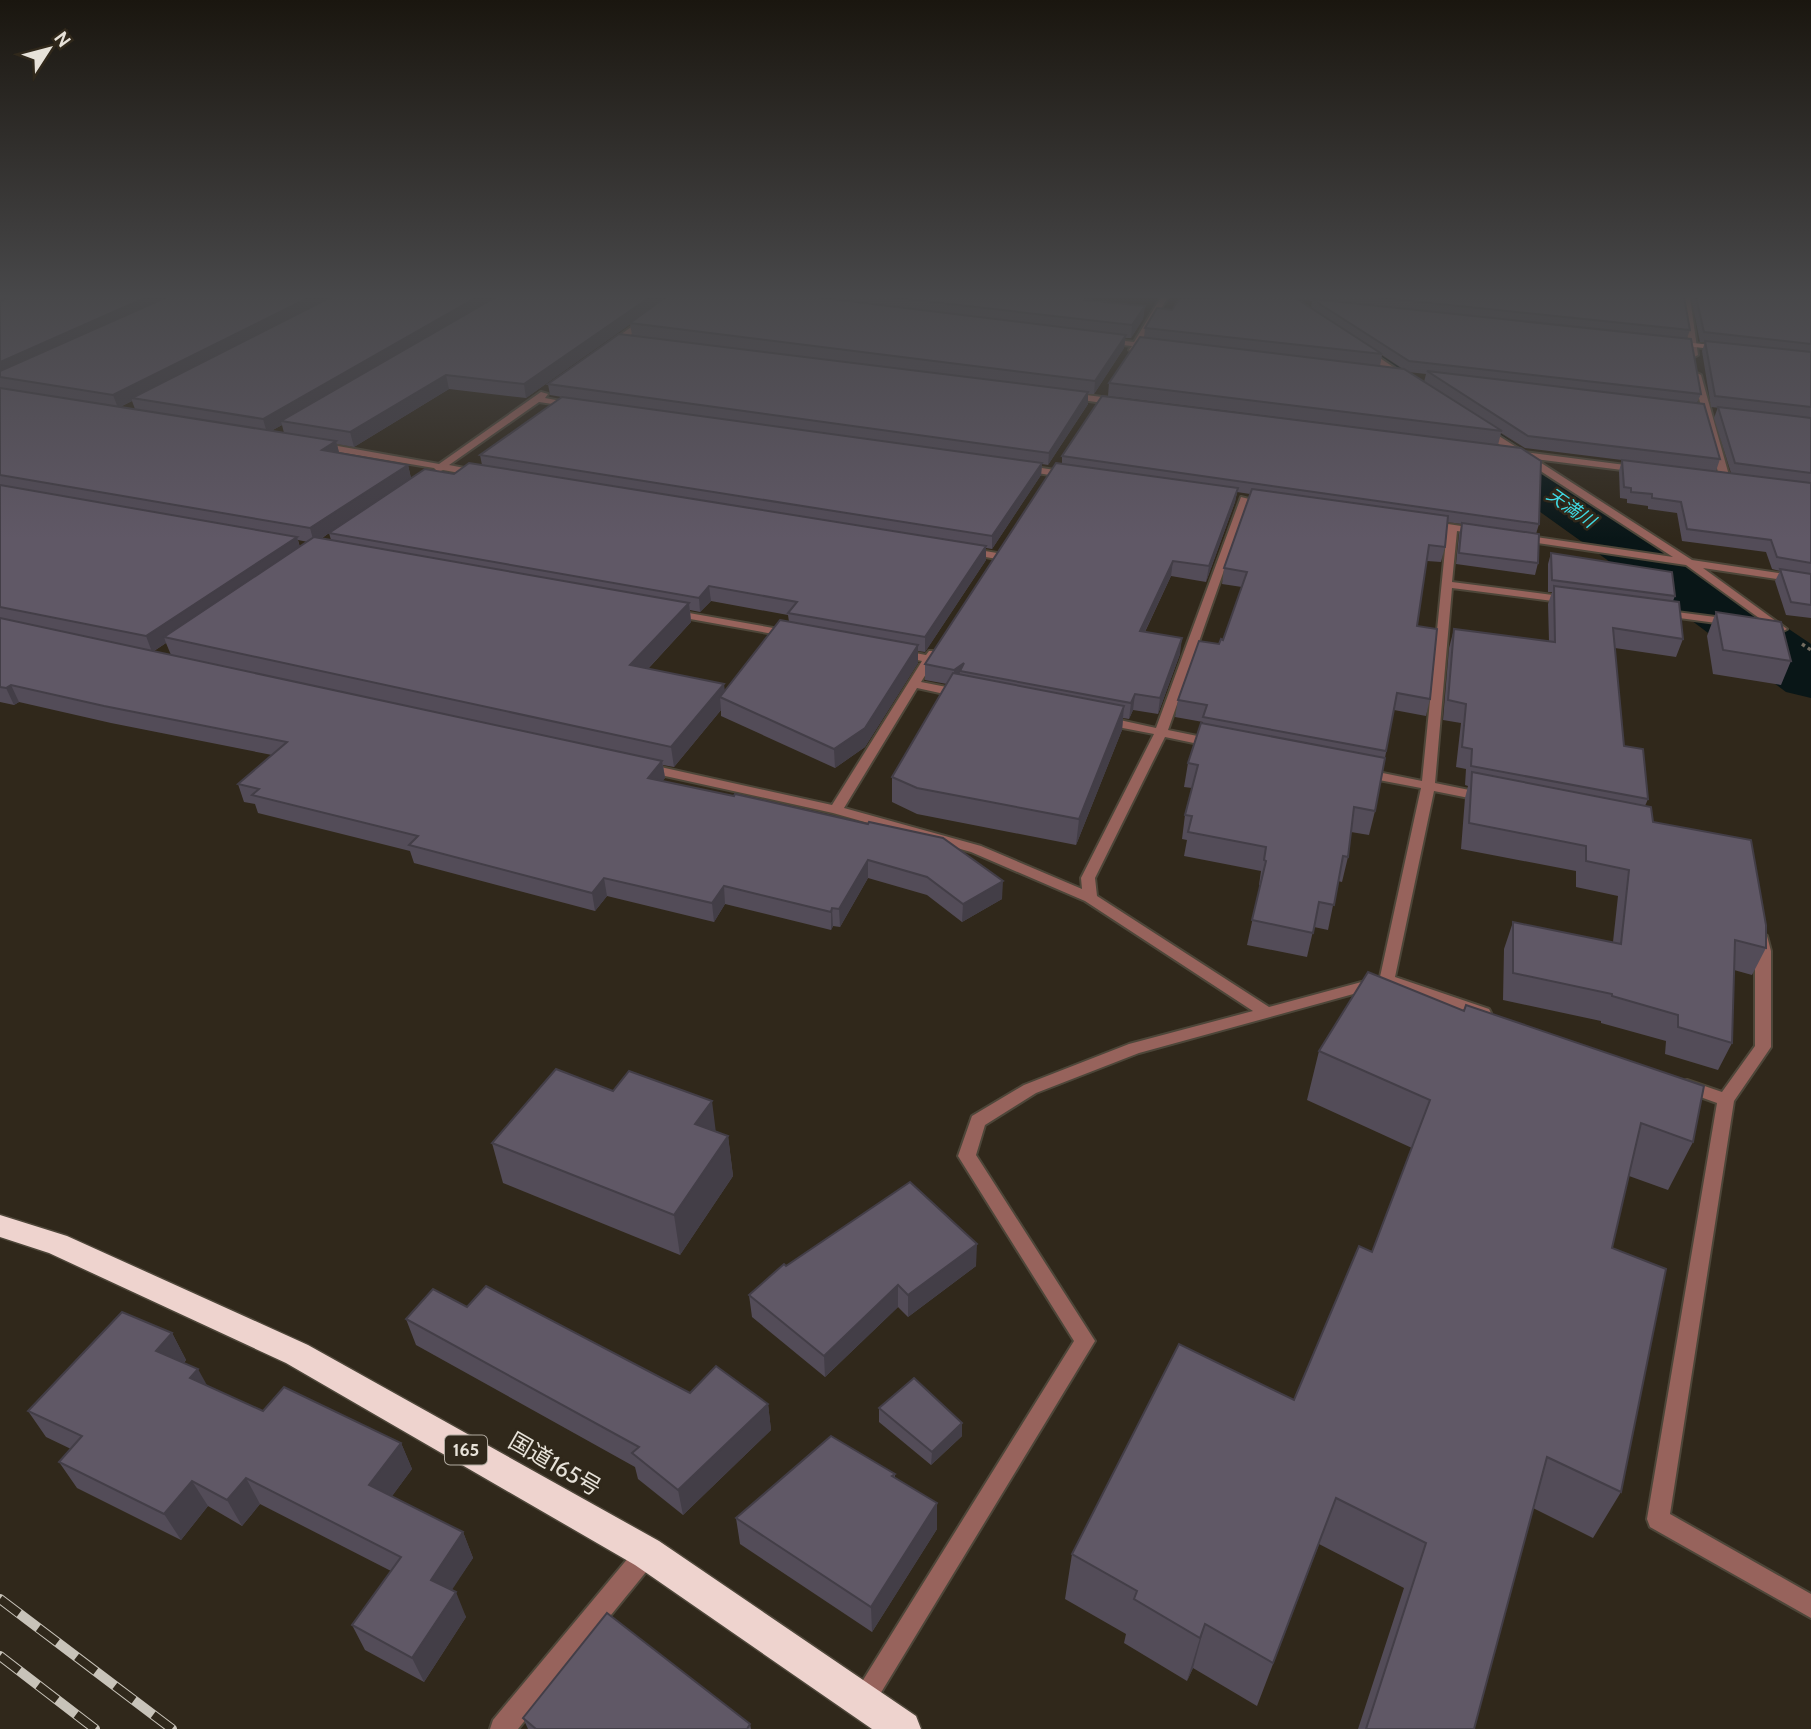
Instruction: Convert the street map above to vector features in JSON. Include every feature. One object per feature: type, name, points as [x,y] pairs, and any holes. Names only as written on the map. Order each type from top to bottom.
[{"type":"highway","name":"国道165号","points":[[0,1226],[57,1244],[297,1354],[647,1553],[903,1729]]},
{"type":"street","points":[[1407,378],[1414,380]]},
{"type":"street","points":[[1699,378],[1725,479]]},
{"type":"street","points":[[430,474],[558,384]]},
{"type":"street","points":[[1093,410],[1107,388]]},
{"type":"street","points":[[1059,394],[1128,403]]},
{"type":"street","points":[[537,399],[578,405]]},
{"type":"street","points":[[1694,410],[1720,413]]},
{"type":"street","points":[[1478,426],[1689,563],[1781,629],[1756,626]]},
{"type":"street","points":[[310,444],[495,476]]},
{"type":"street","points":[[1498,451],[1644,469]]},
{"type":"street","points":[[1045,483],[1059,462]]},
{"type":"street","points":[[1012,467],[1079,476]]},
{"type":"street","points":[[1698,476],[1737,481]]},
{"type":"street","points":[[1230,497],[1258,500]]},
{"type":"street","points":[[1090,898],[1088,878],[1161,732],[1244,499]]},
{"type":"street","points":[[1410,521],[1492,533]]},
{"type":"street","points":[[1387,980],[1428,786],[1452,527]]},
{"type":"street","points":[[1506,535],[1811,581]]},
{"type":"street","points":[[956,549],[994,561],[1004,545]]},
{"type":"street","points":[[1447,584],[1583,602]]},
{"type":"street","points":[[656,611],[806,637]]},
{"type":"street","points":[[1651,611],[1744,624]]},
{"type":"street","points":[[836,810],[933,653],[888,651]]},
{"type":"street","points":[[914,684],[982,697]]},
{"type":"street","points":[[1092,719],[1228,746]]},
{"type":"street","points":[[632,765],[836,810],[976,849],[1090,898],[1267,1013]]},
{"type":"street","points":[[1348,770],[1494,799]]},
{"type":"street","points":[[1758,925],[1763,951],[1763,1047],[1726,1100],[1657,1519],[1811,1606]]},
{"type":"street","points":[[863,1701],[1085,1341],[967,1156],[978,1121],[1030,1089],[1135,1048],[1387,980],[1492,1017]]},
{"type":"street","points":[[1674,1081],[1726,1100]]},
{"type":"street","points":[[502,1729],[647,1553]]},
{"type":"building","points":[[4,378],[148,378],[113,395]]},
{"type":"building","points":[[172,378],[335,378],[263,419],[132,398]]},
{"type":"building","points":[[356,378],[441,378],[350,432],[281,421]]},
{"type":"building","points":[[469,378],[533,378],[524,384]]},
{"type":"building","points":[[557,378],[972,378],[1088,392],[1049,453],[548,384]]},
{"type":"building","points":[[1068,378],[1097,378],[1095,381]]},
{"type":"building","points":[[1113,378],[1418,378],[1502,431],[1109,383]]},
{"type":"building","points":[[1437,378],[1483,378],[1704,404],[1720,459],[1528,436]]},
{"type":"building","points":[[1557,378],[1698,378],[1701,394]]},
{"type":"building","points":[[1712,378],[1811,378],[1811,407],[1715,396]]},
{"type":"building","points":[[0,388],[336,441],[322,450],[408,465],[310,528],[0,475]]},
{"type":"building","points":[[1102,396],[1521,448],[1541,461],[1539,524],[1062,456]]},
{"type":"building","points":[[562,397],[1042,463],[992,536],[480,455]]},
{"type":"building","points":[[1718,407],[1811,418],[1811,473],[1735,463]]},
{"type":"building","points":[[1622,460],[1811,483],[1811,563],[1777,557],[1771,540],[1687,529],[1681,502],[1652,498],[1652,494],[1631,492],[1631,488],[1624,487]]},
{"type":"building","points":[[469,463],[986,546],[925,637],[788,613],[797,602],[709,586],[699,598],[329,533],[425,469],[454,474]]},
{"type":"building","points":[[1056,463],[1238,488],[1209,566],[1173,561],[1140,631],[1182,638],[1160,698],[1135,694],[1131,703],[960,671],[964,663],[954,670],[925,664]]},
{"type":"building","points":[[0,485],[297,537],[146,636],[0,607]]},
{"type":"building","points":[[1252,489],[1448,516],[1445,547],[1429,545],[1417,626],[1437,629],[1430,699],[1397,693],[1386,751],[1203,717],[1207,705],[1178,700],[1199,641],[1219,644],[1221,639],[1223,640],[1247,572],[1224,568]]},
{"type":"building","points":[[1462,523],[1539,534],[1538,563],[1459,553]]},
{"type":"building","points":[[314,537],[689,603],[630,665],[724,684],[671,747],[164,637]]},
{"type":"building","points":[[1551,553],[1672,572],[1675,596],[1552,580]]},
{"type":"building","points":[[1780,569],[1811,574],[1811,605],[1791,602]]},
{"type":"building","points":[[1554,586],[1679,602],[1683,639],[1613,628],[1624,746],[1643,749],[1648,799],[1471,766],[1472,749],[1462,747],[1466,704],[1448,700],[1454,629],[1555,642]]},
{"type":"building","points":[[1716,612],[1781,622],[1791,661],[1723,650]]},
{"type":"building","points":[[0,618],[662,761],[648,778],[943,838],[1003,881],[963,904],[927,877],[868,860],[839,909],[832,908],[831,912],[724,886],[712,903],[604,878],[592,893],[409,845],[418,836],[252,795],[259,789],[238,784],[287,742],[11,685],[0,687]]},
{"type":"building","points":[[780,620],[918,645],[865,728],[834,749],[720,697]]},
{"type":"building","points":[[953,673],[1124,706],[1079,819],[917,788],[892,777]]},
{"type":"building","points":[[1201,723],[1385,758],[1375,811],[1354,807],[1348,857],[1343,856],[1334,905],[1319,902],[1313,933],[1252,920],[1266,861],[1266,847],[1188,832],[1192,816],[1185,815],[1198,765],[1188,763]]},
{"type":"building","points":[[1472,772],[1651,807],[1653,822],[1751,840],[1766,925],[1766,948],[1735,940],[1732,1043],[1678,1027],[1678,1015],[1612,994],[1513,973],[1513,922],[1621,944],[1629,870],[1586,861],[1586,846],[1469,823]]},
{"type":"building","points":[[1368,972],[1464,1011],[1466,1005],[1704,1086],[1693,1142],[1641,1123],[1612,1248],[1666,1269],[1621,1492],[1547,1457],[1474,1729],[1366,1729],[1426,1543],[1336,1498],[1273,1663],[1205,1624],[1200,1638],[1134,1599],[1137,1591],[1072,1554],[1179,1344],[1294,1400],[1359,1246],[1372,1252],[1430,1100],[1319,1051]]},
{"type":"building","points":[[556,1069],[613,1091],[629,1071],[712,1101],[695,1124],[728,1136],[674,1215],[492,1143]]},
{"type":"building","points":[[910,1182],[977,1244],[908,1295],[898,1285],[824,1356],[749,1295],[784,1264],[786,1266]]},
{"type":"building","points":[[486,1286],[690,1393],[716,1366],[768,1404],[678,1490],[632,1453],[639,1447],[406,1319],[433,1289],[467,1307]]},
{"type":"building","points":[[122,1312],[172,1333],[156,1351],[198,1369],[190,1378],[263,1411],[284,1387],[401,1443],[369,1485],[463,1532],[431,1580],[456,1592],[412,1658],[352,1625],[401,1557],[246,1478],[227,1500],[192,1481],[164,1514],[59,1462],[82,1436],[28,1411]]},
{"type":"building","points":[[914,1378],[962,1423],[932,1452],[879,1408]]},
{"type":"building","points":[[831,1436],[937,1503],[871,1607],[736,1518]]},
{"type":"building","points":[[607,1613],[750,1724],[747,1729],[536,1729],[523,1718]]},
{"type":"waterway","name":"天満川","points":[[1382,378],[1710,603],[1811,677]]},
{"type":"railway","points":[[0,1599],[172,1729]]},
{"type":"railway","points":[[0,1656],[95,1729]]}]
